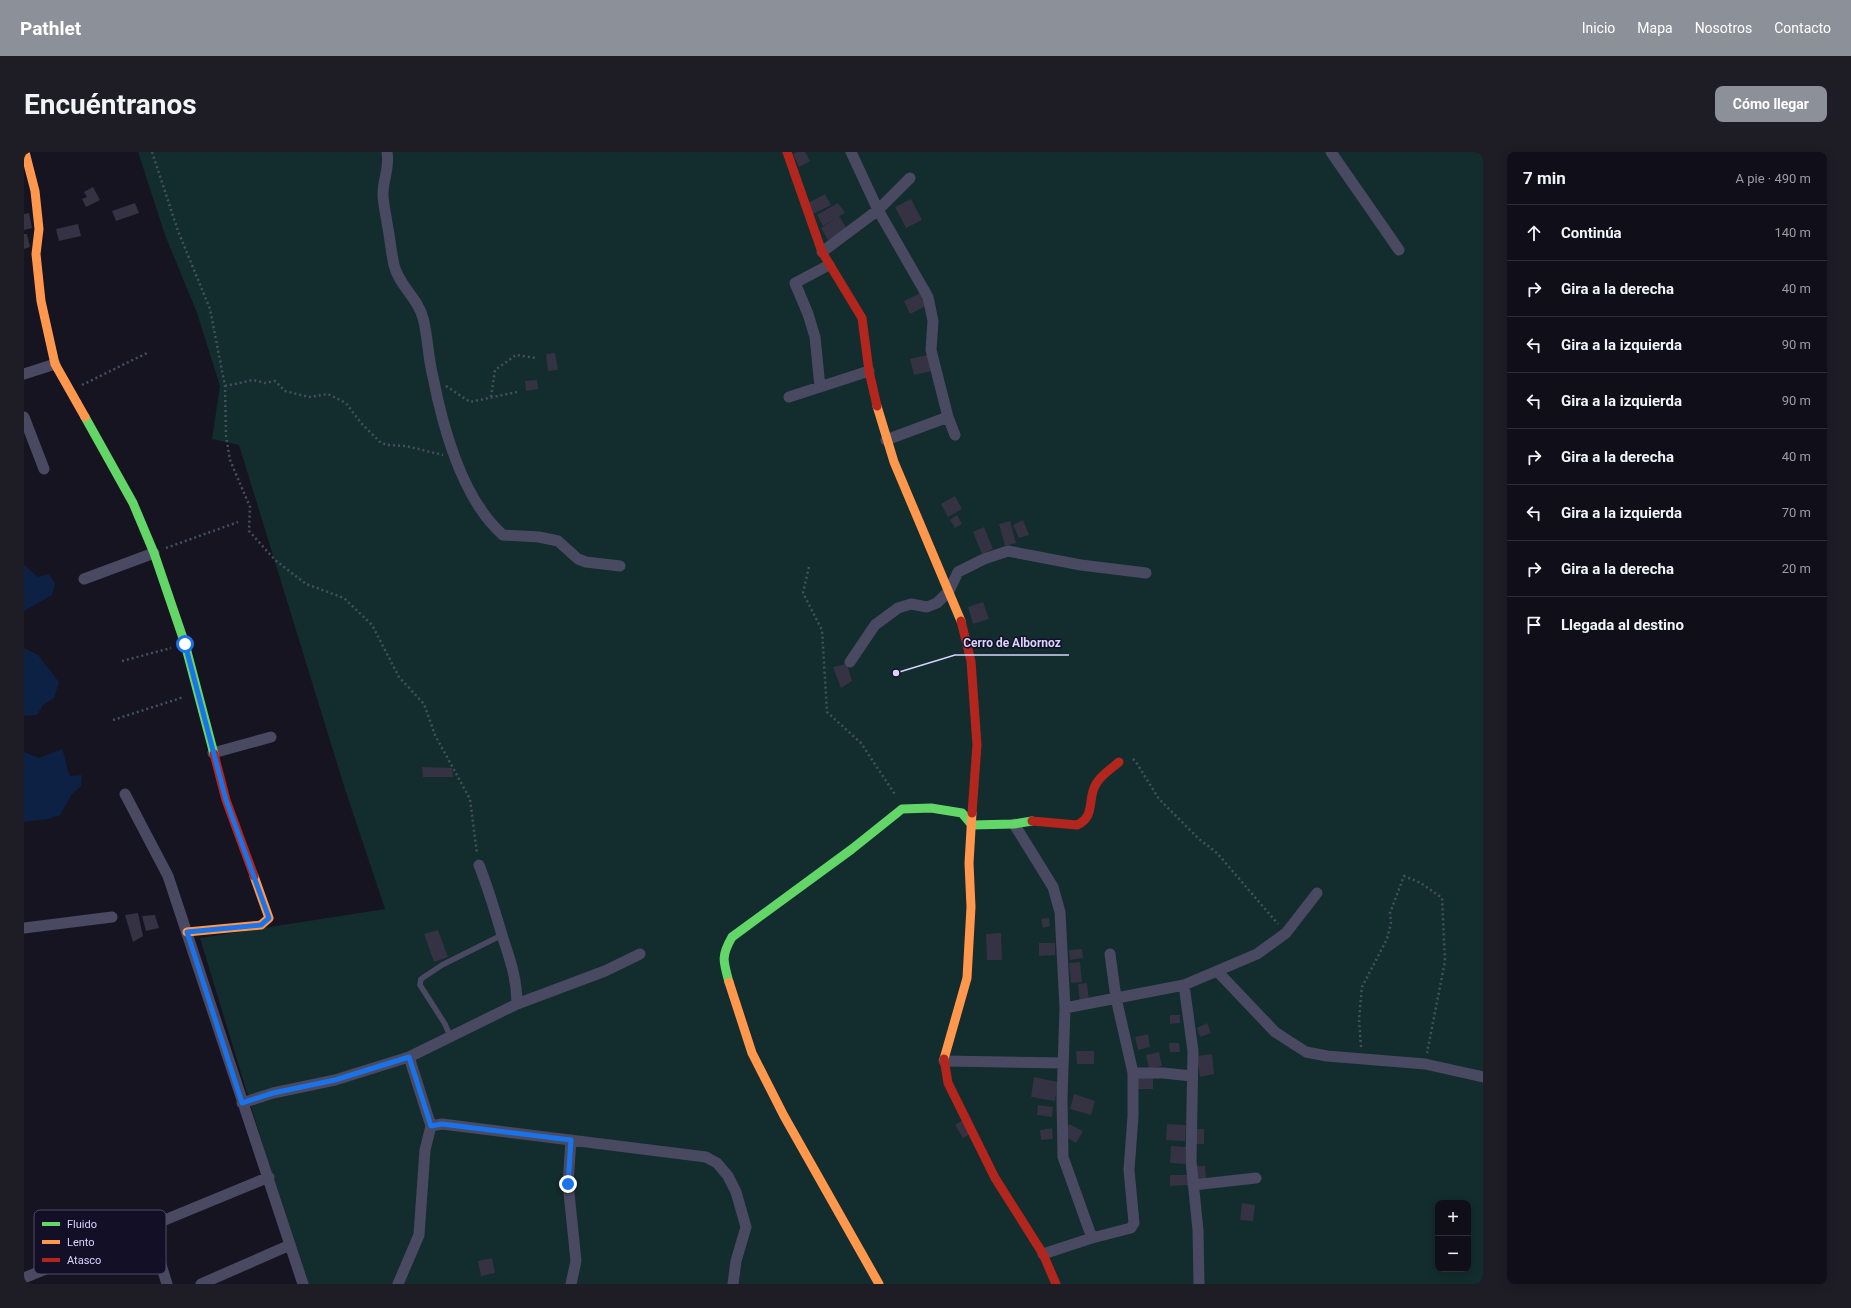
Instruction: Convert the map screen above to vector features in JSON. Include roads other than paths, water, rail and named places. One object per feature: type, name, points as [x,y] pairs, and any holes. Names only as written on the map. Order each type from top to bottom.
[{"type":"street","points":[[25,152],[35,191],[40,229],[36,254],[41,301],[55,364],[133,503],[154,553],[185,644],[226,800],[269,918],[261,925],[187,932]]},
{"type":"street","points":[[387,152],[388,163],[383,195],[394,265],[399,280],[411,295],[423,316],[432,377],[449,441],[461,472],[480,509],[493,526],[503,535],[539,537],[558,541],[567,547],[578,559],[586,562],[620,566]]},
{"type":"street","points":[[787,152],[822,252],[862,318],[869,371],[886,440],[963,627],[971,661],[977,744],[969,863],[971,908],[967,978],[944,1061],[948,1083],[995,1178],[1043,1254],[1056,1284]]},
{"type":"street","points":[[851,152],[878,210],[928,297],[933,321],[932,350],[948,417],[955,435]]},
{"type":"street","points":[[1331,152],[1399,250]]},
{"type":"street","points":[[822,252],[878,210],[910,178]]},
{"type":"street","points":[[820,387],[815,337],[808,314],[795,283],[829,265]]},
{"type":"street","points":[[24,374],[55,364]]},
{"type":"street","points":[[789,397],[869,371]]},
{"type":"street","points":[[24,416],[44,469]]},
{"type":"street","points":[[886,440],[948,417]]},
{"type":"street","points":[[850,662],[875,625],[898,608],[911,604],[927,607],[933,605],[949,591],[958,572],[984,559],[1008,551],[1081,566],[1146,573]]},
{"type":"street","points":[[84,578],[154,553]]},
{"type":"street","points":[[213,753],[271,737]]},
{"type":"street","points":[[972,825],[1014,824],[1029,821],[1068,825],[1084,824],[1088,819],[1093,789],[1101,777],[1119,762]]},
{"type":"street","points":[[125,794],[168,876],[242,1103],[269,1177],[303,1284]]},
{"type":"street","points":[[878,1284],[784,1116],[752,1053],[725,968],[723,958],[724,951],[732,937],[852,849],[902,809],[931,808],[962,813],[972,825]]},
{"type":"street","points":[[1014,824],[1053,887],[1060,912],[1065,1008],[1062,1157],[1092,1238]]},
{"type":"street","points":[[479,864],[494,904],[517,984],[517,1004]]},
{"type":"street","points":[[1065,1008],[1184,985],[1257,954],[1286,934],[1317,893]]},
{"type":"street","points":[[24,928],[112,917]]},
{"type":"street","points":[[242,1103],[273,1093],[335,1080],[409,1057],[517,1004],[605,971],[640,954]]},
{"type":"street","points":[[1043,1254],[1092,1238],[1131,1228],[1134,1223],[1129,1170],[1133,1116],[1133,1073],[1116,998],[1110,954]]},
{"type":"street","points":[[1217,971],[1275,1032],[1294,1046],[1306,1052],[1327,1056],[1425,1064],[1483,1077]]},
{"type":"street","points":[[1184,985],[1193,1051],[1193,1185],[1198,1230],[1200,1284]]},
{"type":"street","points":[[398,1284],[419,1235],[425,1150],[431,1126],[409,1057]]},
{"type":"street","points":[[944,1061],[1063,1063]]},
{"type":"street","points":[[1133,1073],[1163,1072],[1192,1076]]},
{"type":"street","points":[[431,1126],[442,1124],[706,1156],[717,1163],[728,1176],[736,1192],[746,1227],[736,1261],[733,1284]]},
{"type":"street","points":[[571,1140],[568,1184],[576,1261],[571,1284]]},
{"type":"street","points":[[166,1219],[269,1177]]},
{"type":"street","points":[[1193,1185],[1256,1178]]},
{"type":"street","points":[[201,1284],[290,1245]]},
{"type":"street","points":[[24,1278],[34,1274]]},
{"type":"street","points":[[164,1274],[167,1284]]},
{"type":"lane","points":[[450,1036],[445,1024],[420,985],[421,979],[442,965],[502,935]]},
{"type":"water","points":[[24,565],[38,577],[49,574],[55,584],[52,595],[24,611]]},
{"type":"water","points":[[24,648],[38,655],[59,682],[54,698],[43,705],[37,715],[24,716]]},
{"type":"water","points":[[62,749],[70,776],[82,775],[81,786],[72,794],[60,815],[48,819],[24,822],[24,752],[39,758]]},
{"type":"place","name":"Cerro de Albornoz","points":[[896,673]]}]
